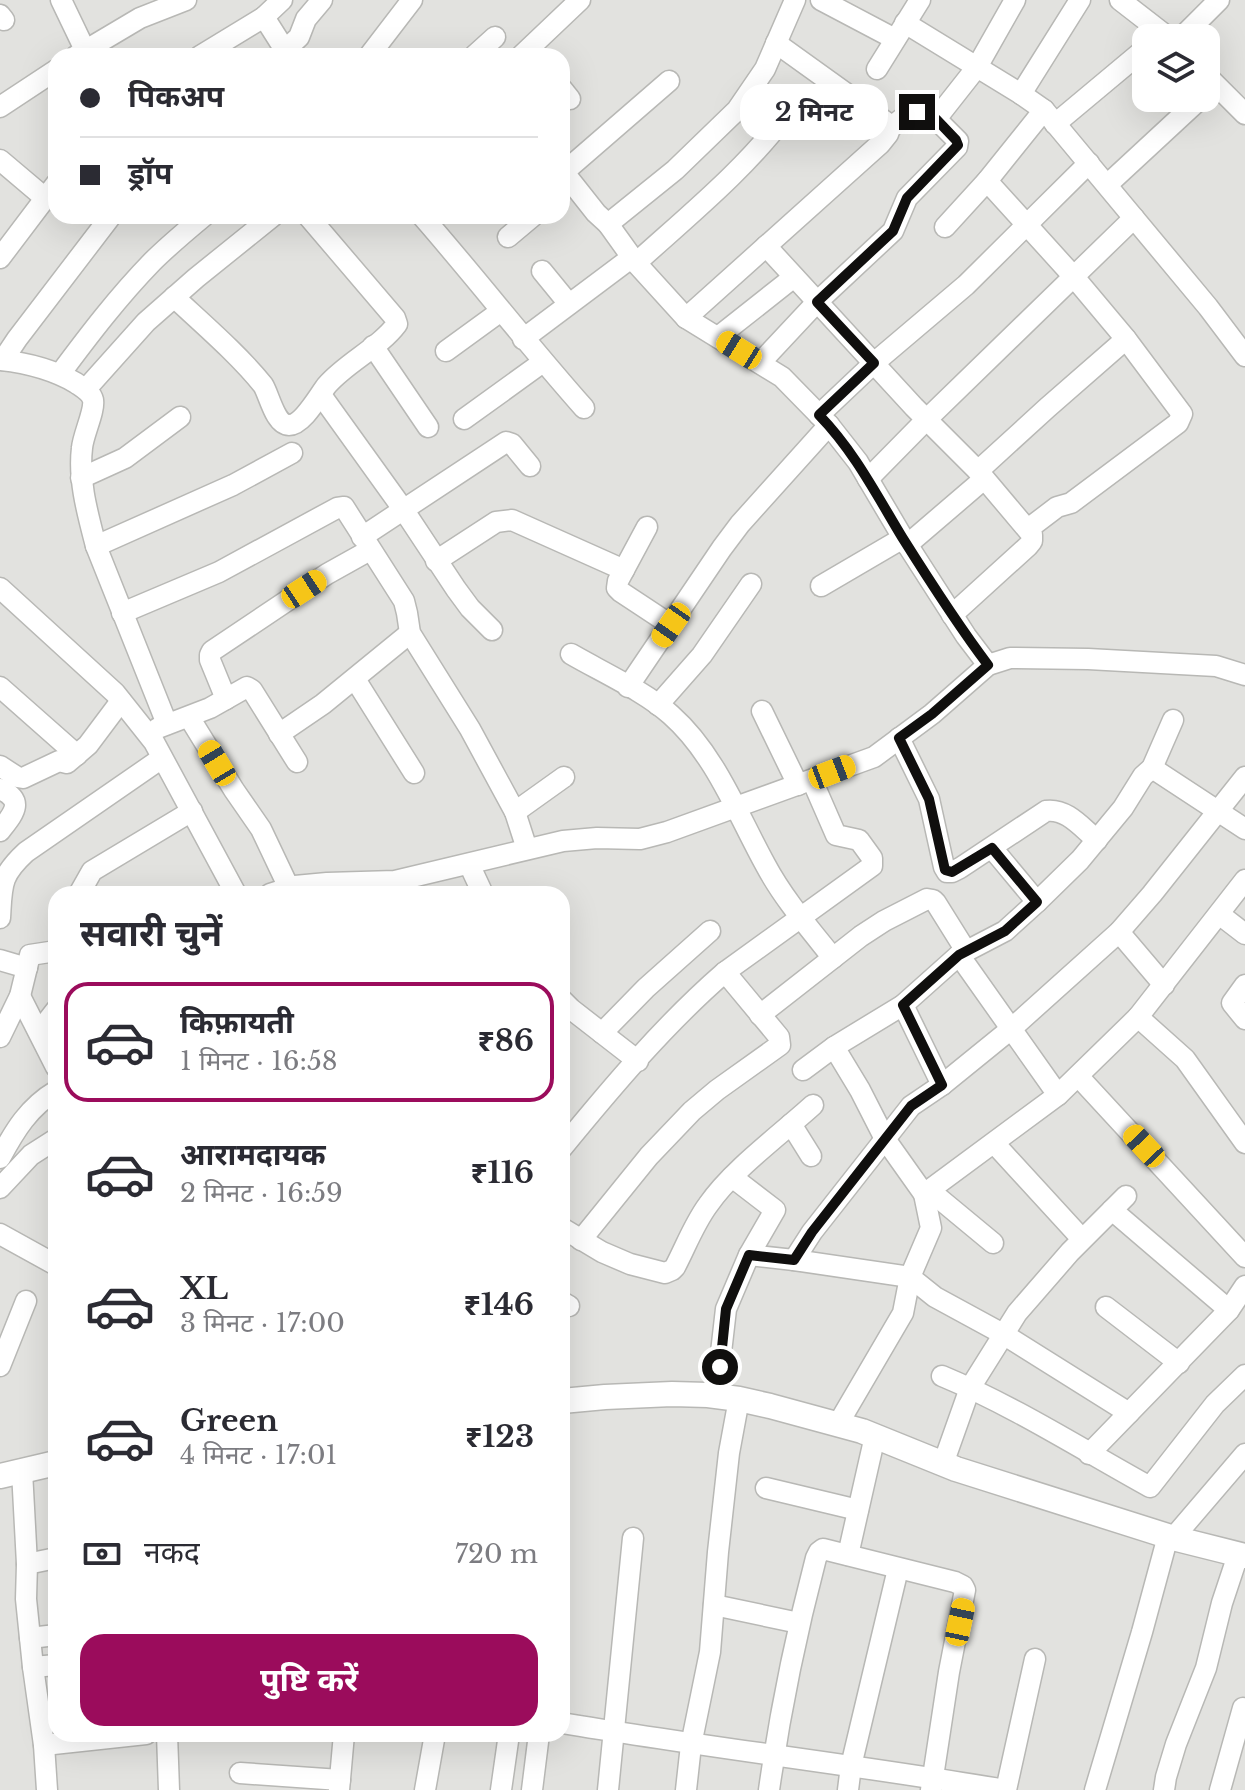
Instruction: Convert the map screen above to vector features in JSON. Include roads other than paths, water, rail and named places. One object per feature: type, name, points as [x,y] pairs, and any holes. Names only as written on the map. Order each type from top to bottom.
[{"type":"street","points":[[61,0],[79,48]]},
{"type":"street","points":[[89,48],[140,18],[186,0]]},
{"type":"street","points":[[213,48],[264,17],[282,0]]},
{"type":"street","points":[[289,48],[322,0]]},
{"type":"street","points":[[375,48],[412,0]]},
{"type":"street","points":[[535,48],[579,0]]},
{"type":"street","points":[[608,224],[675,170],[731,117],[759,78],[795,0]]},
{"type":"street","points":[[821,0],[900,31],[977,67],[1021,94],[1050,117],[1245,356]]},
{"type":"street","points":[[877,69],[920,0]]},
{"type":"street","points":[[686,318],[880,144],[890,128],[913,110],[929,121],[936,119],[977,67],[1015,0]]},
{"type":"street","points":[[1021,94],[1080,0]]},
{"type":"street","points":[[1120,0],[1151,24]]},
{"type":"street","points":[[1186,24],[1219,0]]},
{"type":"street","points":[[264,17],[281,48]]},
{"type":"street","points":[[483,48],[495,37]]},
{"type":"street","points":[[776,43],[886,122],[890,128]]},
{"type":"street","points":[[945,227],[1050,117],[1132,58]]},
{"type":"street","points":[[0,107],[48,75]]},
{"type":"street","points":[[570,174],[669,81]]},
{"type":"street","points":[[1220,93],[1241,100]]},
{"type":"street","points":[[523,339],[634,260],[721,185],[769,138],[789,111]]},
{"type":"street","points":[[1107,185],[1182,112]]},
{"type":"street","points":[[760,363],[817,302],[893,231],[907,198],[957,147],[958,141],[936,119]]},
{"type":"street","points":[[0,160],[48,189]]},
{"type":"street","points":[[628,687],[740,524],[874,363],[966,285],[1089,163]]},
{"type":"street","points":[[987,181],[1126,339],[1182,416],[1180,421],[1071,503],[1057,507],[1028,529]]},
{"type":"street","points":[[570,184],[608,224],[634,260],[686,318],[782,377],[824,420],[858,462],[905,542],[988,665]]},
{"type":"street","points":[[0,258],[48,195]]},
{"type":"street","points":[[868,479],[1134,218]]},
{"type":"street","points":[[105,224],[2,360],[40,366],[60,374],[86,389],[92,397],[93,406],[81,449],[81,478],[96,546],[167,724]]},
{"type":"street","points":[[60,374],[124,292],[195,224]]},
{"type":"street","points":[[86,389],[146,322],[263,224]]},
{"type":"street","points":[[174,297],[262,384],[271,406],[285,424],[294,424],[310,410],[329,383],[396,326],[397,321],[315,224]]},
{"type":"street","points":[[429,224],[584,408]]},
{"type":"street","points":[[508,237],[523,224]]},
{"type":"street","points":[[766,246],[926,420],[981,475],[1033,537],[1028,546],[952,615]]},
{"type":"street","points":[[542,271],[569,304]]},
{"type":"street","points":[[718,337],[794,277]]},
{"type":"street","points":[[446,351],[501,311]]},
{"type":"street","points":[[821,586],[905,542],[981,475],[1047,408],[1126,339]]},
{"type":"street","points":[[373,346],[428,427]]},
{"type":"street","points":[[464,419],[543,362]]},
{"type":"street","points":[[321,395],[470,608],[492,630]]},
{"type":"street","points":[[81,478],[125,458],[180,417]]},
{"type":"street","points":[[226,699],[210,660],[212,651],[327,574],[366,544],[403,509],[506,442],[512,444],[530,466]]},
{"type":"street","points":[[96,546],[233,485],[292,453]]},
{"type":"street","points":[[122,613],[219,572],[344,507],[404,601],[410,633],[470,729],[515,812],[527,849]]},
{"type":"street","points":[[436,561],[496,522],[512,520],[624,570]]},
{"type":"street","points":[[647,527],[618,581],[618,590],[671,625]]},
{"type":"street","points":[[658,705],[702,655],[751,584]]},
{"type":"street","points":[[0,588],[71,651],[121,701],[147,733],[232,886]]},
{"type":"street","points":[[279,734],[302,720],[410,633]]},
{"type":"street","points":[[571,654],[658,705],[701,749],[766,865],[800,917],[833,958]]},
{"type":"street","points":[[355,886],[395,881],[563,841],[640,839],[667,832],[874,757],[932,714],[988,665],[1010,658],[1216,666],[1244,673]]},
{"type":"street","points":[[355,679],[414,773]]},
{"type":"street","points":[[0,687],[77,755]]},
{"type":"street","points":[[147,733],[189,717],[244,688],[250,688],[297,762]]},
{"type":"street","points":[[0,766],[23,778],[59,761],[67,763],[96,737],[121,701]]},
{"type":"street","points":[[570,1139],[703,991],[873,864],[859,840],[836,835],[762,711]]},
{"type":"street","points":[[189,717],[261,829],[278,886]]},
{"type":"street","points":[[803,1070],[903,1005],[962,953],[1005,931],[1037,902],[1080,860],[1123,808],[1143,776],[1152,768],[1173,720]]},
{"type":"street","points":[[899,738],[929,799],[945,870],[952,872],[1039,815],[1053,810],[1061,811],[1097,840]]},
{"type":"street","points":[[0,918],[4,868],[162,758]]},
{"type":"street","points":[[1152,768],[1245,829]]},
{"type":"street","points":[[515,812],[564,777]]},
{"type":"street","points":[[794,1260],[812,1232],[911,1106],[1011,1029],[1119,932],[1245,777]]},
{"type":"street","points":[[0,789],[12,796],[15,804],[13,815],[0,831]]},
{"type":"street","points":[[84,886],[92,871],[192,811]]},
{"type":"street","points":[[992,848],[1037,902]]},
{"type":"street","points":[[469,864],[479,886]]},
{"type":"street","points":[[927,1192],[1058,1095],[1078,1076],[1138,1017],[1245,880]]},
{"type":"street","points":[[760,1015],[861,936],[930,899],[936,903],[962,953],[1011,1029],[1058,1095]]},
{"type":"street","points":[[1219,914],[1245,934]]},
{"type":"street","points":[[602,1033],[646,988],[710,931]]},
{"type":"street","points":[[1119,932],[1164,985]]},
{"type":"street","points":[[0,1037],[20,996],[30,955],[48,952]]},
{"type":"street","points":[[0,960],[27,968]]},
{"type":"street","points":[[581,1240],[649,1156],[692,1111],[778,1048],[779,1037],[725,972]]},
{"type":"street","points":[[1245,985],[1232,1003],[1245,1019]]},
{"type":"street","points":[[20,996],[48,1051]]},
{"type":"street","points":[[903,1005],[942,1085]]},
{"type":"street","points":[[570,1013],[638,1061]]},
{"type":"street","points":[[1138,1017],[1185,1059],[1245,1143]]},
{"type":"street","points":[[39,1032],[48,1020]]},
{"type":"street","points":[[834,1047],[885,1139],[927,1192],[993,1243]]},
{"type":"street","points":[[1078,1076],[1245,1257]]},
{"type":"street","points":[[0,1158],[25,1116],[48,1096]]},
{"type":"street","points":[[570,1233],[630,1264],[669,1272],[675,1267],[710,1202],[732,1177],[813,1105]]},
{"type":"street","points":[[791,1124],[811,1156]]},
{"type":"street","points":[[994,1143],[1082,1239]]},
{"type":"street","points":[[0,1188],[31,1155],[48,1144]]},
{"type":"street","points":[[686,1790],[691,1745],[710,1652],[729,1453],[726,1309],[749,1255],[775,1210],[732,1177]]},
{"type":"street","points":[[838,1424],[903,1313],[910,1277],[931,1228],[927,1192]]},
{"type":"street","points":[[943,1464],[970,1388],[1017,1313],[1082,1239],[1119,1203],[1229,1310]]},
{"type":"street","points":[[0,1234],[48,1261]]},
{"type":"street","points":[[749,1255],[910,1277],[935,1297],[1003,1334],[1129,1413]]},
{"type":"street","points":[[1089,1454],[1229,1310],[1245,1286]]},
{"type":"street","points":[[0,1366],[26,1301]]},
{"type":"street","points":[[1106,1307],[1179,1363]]},
{"type":"street","points":[[942,1376],[1038,1423],[1150,1487],[1215,1404],[1245,1375]]},
{"type":"street","points":[[570,1400],[659,1395],[728,1398],[838,1424],[943,1464],[1241,1556],[1222,1603],[1206,1668],[1176,1744],[1164,1790]]},
{"type":"street","points":[[848,1555],[875,1436]]},
{"type":"street","points":[[1095,1790],[1171,1536],[1245,1454]]},
{"type":"street","points":[[47,1790],[26,1599],[27,1564],[11,1474],[48,1465]]},
{"type":"street","points":[[766,1488],[858,1510]]},
{"type":"street","points":[[608,1790],[633,1538]]},
{"type":"street","points":[[769,1790],[799,1623],[819,1552],[827,1549],[955,1582],[965,1590],[932,1784]]},
{"type":"street","points":[[27,1564],[48,1560]]},
{"type":"street","points":[[848,1790],[898,1569]]},
{"type":"street","points":[[714,1605],[799,1623]]},
{"type":"street","points":[[30,1638],[48,1636]]},
{"type":"street","points":[[570,1724],[691,1745],[851,1766],[932,1784],[1006,1790],[1035,1659]]},
{"type":"street","points":[[33,1667],[48,1666]]},
{"type":"street","points":[[1220,1790],[1243,1708]]},
{"type":"street","points":[[44,1745],[72,1742]]},
{"type":"street","points":[[167,1742],[169,1790]]},
{"type":"street","points":[[240,1773],[339,1785],[343,1742]]},
{"type":"street","points":[[425,1790],[434,1742]]},
{"type":"street","points":[[501,1790],[508,1742]]},
{"type":"street","points":[[532,1790],[538,1742]]}]
